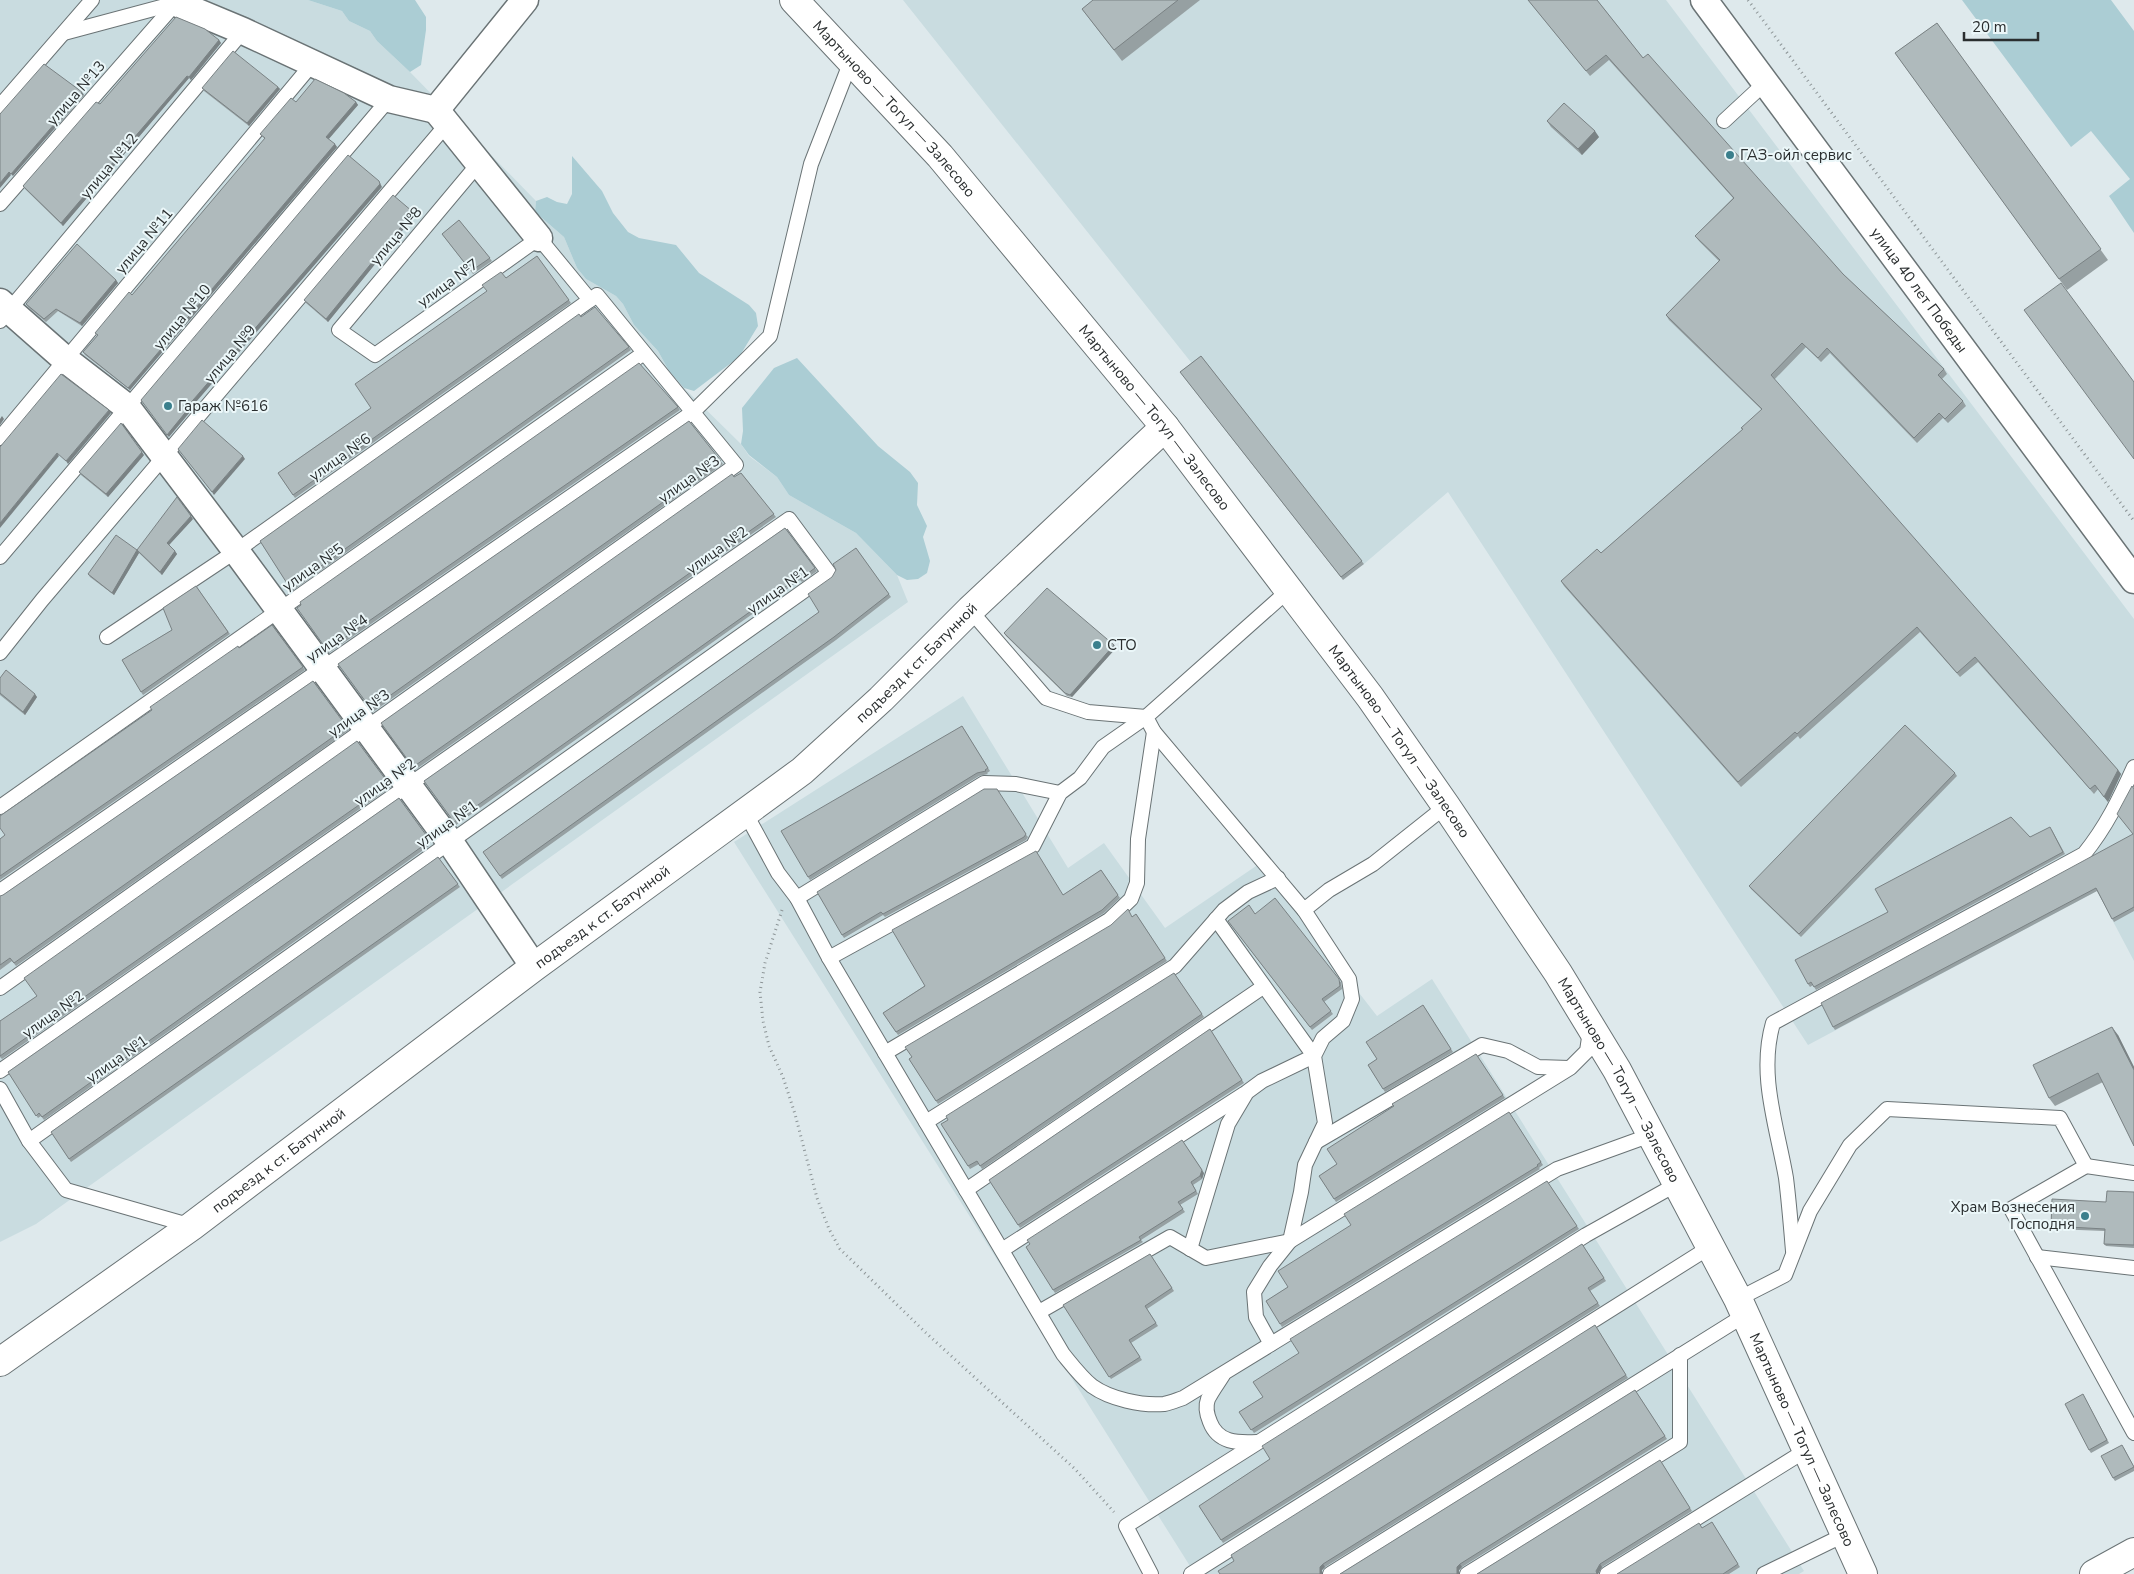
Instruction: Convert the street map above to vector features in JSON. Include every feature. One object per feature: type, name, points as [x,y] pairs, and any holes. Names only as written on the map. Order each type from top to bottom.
[{"type":"street","points":[[442,117],[525,0]]},
{"type":"street","name":"Мартыново — Тогул — Залесово","points":[[794,0],[940,156],[1165,427],[1290,589],[1370,697],[1446,806],[1558,973],[1617,1070],[1742,1307],[1864,1574]]},
{"type":"street","name":"улица 40 лет Победы","points":[[1704,0],[2134,580]]},
{"type":"street","points":[[175,2],[244,31],[389,98],[442,117],[539,238]]},
{"type":"street","points":[[3,311],[127,407],[236,550],[450,842],[534,968]]},
{"type":"street","name":"подъезд к ст. Батунной","points":[[0,1362],[192,1226],[534,968],[802,771],[860,719],[970,610],[1165,427]]},
{"type":"street","points":[[2094,1574],[2134,1552]]},
{"type":"lane","points":[[0,106],[92,0]]},
{"type":"lane","points":[[64,33],[175,2]]},
{"type":"lane","name":"улица №13","points":[[0,204],[175,2]]},
{"type":"lane","name":"улица №12","points":[[3,311],[244,31]]},
{"type":"lane","name":"улица №4","points":[[0,891],[693,412],[770,336],[811,164],[851,61]]},
{"type":"lane","name":"улица №11","points":[[0,438],[313,64]]},
{"type":"lane","points":[[1724,121],[1765,83]]},
{"type":"lane","name":"улица №10","points":[[0,557],[389,98]]},
{"type":"lane","name":"улица №9","points":[[0,653],[442,117]]},
{"type":"lane","name":"улица №8","points":[[375,355],[339,330],[479,163]]},
{"type":"lane","points":[[539,238],[590,300],[597,295],[693,412]]},
{"type":"lane","name":"улица №7","points":[[375,355],[539,238]]},
{"type":"lane","name":"улица №6","points":[[107,637],[236,550],[590,300]]},
{"type":"lane","name":"улица №5","points":[[0,807],[644,353]]},
{"type":"lane","name":"улица №3","points":[[0,988],[736,465],[693,412]]},
{"type":"lane","name":"улица №2","points":[[0,1071],[789,519]]},
{"type":"lane","name":"улица №1","points":[[29,1141],[829,573],[789,519]]},
{"type":"lane","points":[[829,958],[1034,846],[1060,793],[1080,778],[1103,747],[1146,717],[1290,589]]},
{"type":"lane","points":[[970,610],[1046,698],[1088,712],[1146,717]]},
{"type":"lane","points":[[1002,1250],[1262,1081],[1314,1056],[1322,1038],[1343,1021],[1352,999],[1349,979],[1304,910],[1154,732],[1146,717]]},
{"type":"lane","points":[[885,1053],[1108,920],[1130,898],[1137,883],[1138,839],[1154,732]]},
{"type":"lane","points":[[1793,1254],[1786,1178],[1771,1108],[1768,1042],[1773,1023],[2084,854],[2098,838],[2118,804],[2134,767]]},
{"type":"lane","points":[[797,898],[984,784],[1016,784],[1060,793]]},
{"type":"lane","points":[[1304,910],[1329,890],[1373,864],[1446,806]]},
{"type":"lane","points":[[746,814],[778,873],[797,898],[829,958],[1064,1354],[1078,1372],[1094,1387],[1112,1397],[1164,1404],[1183,1398],[1557,1169],[1651,1135]]},
{"type":"lane","points":[[926,1122],[1175,966],[1224,910],[1248,892],[1278,878]]},
{"type":"lane","points":[[1216,919],[1314,1056],[1325,1123],[1305,1164],[1290,1241]]},
{"type":"lane","points":[[966,1190],[1263,987]]},
{"type":"lane","points":[[1271,1344],[1256,1317],[1254,1292],[1270,1266],[1290,1241],[1570,1068],[1587,1051],[1590,1028]]},
{"type":"lane","points":[[1316,1142],[1482,1045],[1508,1051],[1538,1067],[1570,1068]]},
{"type":"lane","points":[[0,1089],[29,1141],[66,1190],[192,1226]]},
{"type":"lane","points":[[1190,1248],[1228,1124],[1247,1092]]},
{"type":"lane","points":[[1330,1574],[1680,1355],[1785,1275],[1810,1211],[1850,1145],[1887,1109],[2060,1118],[2086,1166]]},
{"type":"lane","points":[[2134,1173],[2086,1166],[2011,1209],[2134,1432]]},
{"type":"lane","points":[[1151,1574],[1126,1526],[1586,1235],[1678,1184]]},
{"type":"lane","points":[[1038,1312],[1170,1237],[1206,1258],[1290,1241]]},
{"type":"lane","points":[[1191,1574],[1710,1247]]},
{"type":"lane","points":[[2038,1257],[2134,1268]]},
{"type":"lane","points":[[1467,1574],[1680,1442],[1680,1355]]},
{"type":"lane","points":[[1225,1372],[1208,1400],[1206,1414],[1211,1426],[1220,1438],[1237,1443],[1260,1442]]},
{"type":"lane","points":[[1607,1574],[1808,1449]]},
{"type":"lane","points":[[1764,1574],[1846,1534]]},
{"type":"path","points":[[1748,0],[2134,521]]},
{"type":"path","points":[[778,873],[782,911],[765,963],[760,992],[762,1021],[769,1046],[783,1077],[795,1114],[817,1198],[829,1229],[840,1249],[846,1255],[925,1332],[1075,1469],[1126,1526]]},
{"type":"shaded area","points":[[0,0],[308,0],[342,11],[349,21],[370,31],[377,41],[410,72],[536,201],[535,212],[564,237],[577,268],[586,279],[616,296],[623,304],[634,325],[658,351],[669,371],[741,444],[749,456],[777,477],[789,495],[856,533],[897,575],[908,602],[36,1224],[0,1242]]},
{"type":"shaded area","points":[[308,0],[415,0],[426,17],[421,65],[410,72],[377,41],[370,31],[349,21],[342,11]]},
{"type":"shaded area","points":[[903,0],[1666,0],[2134,619],[2134,961],[2097,891],[1808,1045],[1448,492],[1364,564],[1194,366]]},
{"type":"shaded area","points":[[1962,0],[2111,0],[2134,31],[2134,233],[2109,196],[2130,179],[2091,131],[2071,147]]},
{"type":"shaded area","points":[[572,156],[602,191],[613,213],[628,232],[639,238],[676,245],[699,273],[749,305],[756,313],[758,326],[739,357],[694,391],[684,388],[669,371],[658,351],[634,325],[623,304],[616,296],[586,279],[577,268],[564,237],[535,212],[536,201],[547,197],[567,204],[572,194]]},
{"type":"shaded area","points":[[797,358],[878,446],[910,472],[918,483],[917,505],[927,526],[923,537],[930,561],[927,573],[918,579],[907,580],[897,575],[856,533],[789,495],[777,477],[749,455],[741,444],[743,431],[742,408],[774,368]]},
{"type":"shaded area","points":[[963,696],[1068,868],[1104,843],[1165,928],[1259,864],[1377,1016],[1432,979],[1804,1571],[1799,1574],[1195,1574],[734,842]]},
{"type":"building","points":[[1093,0],[1178,0],[1114,50],[1082,9]]},
{"type":"building","points":[[1528,0],[1597,0],[1643,58],[1648,54],[1843,274],[1944,369],[1938,375],[1963,401],[1945,419],[1939,413],[1914,438],[1827,348],[1818,358],[1802,343],[1771,375],[2118,770],[2104,797],[2095,785],[2090,789],[1975,657],[1957,673],[1917,627],[1797,734],[1795,732],[1738,782],[1561,581],[1597,549],[1601,553],[1743,429],[1741,428],[1762,409],[1666,315],[1720,260],[1695,236],[1734,198],[1606,55],[1586,71]]},
{"type":"building","points":[[176,17],[205,29],[219,40],[61,223],[23,186],[96,102],[100,104]]},
{"type":"building","points":[[1937,23],[2101,249],[2059,279],[1895,53]]},
{"type":"building","points":[[233,51],[278,87],[247,123],[202,88]]},
{"type":"building","points":[[44,64],[82,92],[11,174],[9,172],[0,183],[0,114]]},
{"type":"building","points":[[315,79],[344,93],[356,102],[326,137],[335,144],[128,388],[83,352],[98,335],[95,333],[129,292],[132,295],[265,138],[260,134],[291,98],[296,102]]},
{"type":"building","points":[[1564,103],[1595,131],[1578,149],[1547,121]]},
{"type":"building","points":[[348,155],[379,181],[380,184],[187,407],[189,408],[167,435],[141,400]]},
{"type":"building","points":[[393,195],[413,212],[326,319],[304,300]]},
{"type":"building","points":[[459,220],[490,258],[471,271],[442,234]]},
{"type":"building","points":[[77,244],[116,280],[80,323],[56,309],[44,319],[26,304]]},
{"type":"building","points":[[537,256],[569,300],[293,495],[278,473],[371,408],[355,384],[487,291],[482,285],[501,272],[506,278]]},
{"type":"building","points":[[2061,283],[2134,382],[2134,459],[2024,310]]},
{"type":"building","points":[[595,307],[629,347],[290,588],[260,541],[579,314],[581,317]]},
{"type":"building","points":[[1201,356],[1362,561],[1341,577],[1180,372]]},
{"type":"building","points":[[639,363],[678,407],[327,650],[297,608],[301,605],[300,602]]},
{"type":"building","points":[[61,374],[109,410],[66,461],[57,453],[0,523],[0,447]]},
{"type":"building","points":[[202,420],[243,456],[212,492],[178,449]]},
{"type":"building","points":[[689,421],[721,461],[371,709],[338,664]]},
{"type":"building","points":[[121,423],[142,452],[106,494],[79,472]]},
{"type":"building","points":[[741,473],[774,514],[413,767],[381,723],[732,474],[734,477]]},
{"type":"building","points":[[177,497],[191,516],[167,543],[175,551],[160,572],[137,550]]},
{"type":"building","points":[[785,528],[815,568],[800,579],[799,577],[454,822],[424,781]]},
{"type":"building","points":[[116,535],[137,550],[112,593],[88,574]]},
{"type":"building","points":[[856,548],[889,594],[834,637],[500,876],[483,852],[819,612],[808,594],[832,577],[836,570],[833,564]]},
{"type":"building","points":[[196,586],[228,632],[141,692],[122,660],[172,630],[163,608]]},
{"type":"building","points":[[1047,588],[1114,645],[1070,695],[1065,693],[1004,633]]},
{"type":"building","points":[[272,625],[303,667],[0,876],[0,839],[5,835],[0,828],[0,816],[152,710],[150,707],[238,646],[239,648]]},
{"type":"building","points":[[6,670],[35,694],[23,712],[0,693],[0,678]]},
{"type":"building","points":[[313,681],[347,727],[14,963],[10,958],[0,965],[0,896]]},
{"type":"building","points":[[1905,725],[1955,773],[1799,934],[1749,886]]},
{"type":"building","points":[[962,726],[988,768],[986,771],[977,773],[808,877],[781,831]]},
{"type":"building","points":[[357,741],[389,784],[0,1056],[0,1021],[37,996],[24,978]]},
{"type":"building","points":[[2132,786],[2134,789],[2134,907],[2112,919],[2096,888],[1833,1027],[1821,1003],[2133,834],[2117,814]]},
{"type":"building","points":[[984,789],[997,789],[1026,834],[1024,837],[883,914],[881,912],[842,935],[817,892]]},
{"type":"building","points":[[399,798],[429,839],[426,841],[427,843],[42,1117],[39,1113],[36,1116],[8,1072]]},
{"type":"building","points":[[2011,817],[2030,837],[2050,827],[2063,852],[1814,987],[1811,982],[1808,984],[1795,960],[1888,912],[1875,889]]},
{"type":"building","points":[[1036,851],[1063,895],[1101,870],[1118,895],[1102,910],[896,1032],[883,1013],[925,986],[892,930]]},
{"type":"building","points":[[438,857],[458,884],[69,1159],[51,1132]]},
{"type":"building","points":[[1275,898],[1339,979],[1340,986],[1322,999],[1331,1011],[1310,1027],[1228,921],[1249,905],[1255,914]]},
{"type":"building","points":[[1128,909],[1132,917],[1136,914],[1165,958],[936,1101],[909,1059],[912,1057],[905,1047],[1111,925]]},
{"type":"building","points":[[1174,973],[1202,1014],[980,1166],[977,1161],[968,1166],[941,1124],[948,1120],[946,1116]]},
{"type":"building","points":[[1423,1005],[1451,1049],[1383,1089],[1368,1065],[1377,1059],[1366,1042]]},
{"type":"building","points":[[2112,1027],[2134,1070],[2134,1146],[2098,1073],[2049,1098],[2033,1065]]},
{"type":"building","points":[[1210,1029],[1242,1080],[1018,1225],[989,1180]]},
{"type":"building","points":[[1476,1054],[1503,1095],[1334,1199],[1319,1176],[1337,1164],[1327,1149],[1394,1106],[1392,1104]]},
{"type":"building","points":[[1509,1112],[1541,1162],[1538,1166],[1280,1324],[1266,1301],[1288,1287],[1278,1271],[1351,1225],[1344,1214]]},
{"type":"building","points":[[1182,1140],[1202,1170],[1200,1176],[1191,1182],[1196,1191],[1178,1202],[1183,1209],[1139,1237],[1141,1240],[1053,1290],[1026,1247],[1030,1244],[1027,1240]]},
{"type":"building","points":[[1547,1181],[1577,1226],[1251,1430],[1239,1412],[1263,1397],[1253,1382],[1299,1353],[1290,1339]]},
{"type":"building","points":[[2107,1191],[2134,1192],[2134,1245],[2104,1244],[2105,1229],[2051,1226],[2052,1199],[2106,1202]]},
{"type":"building","points":[[1582,1244],[1604,1278],[1588,1288],[1598,1303],[1221,1540],[1199,1506],[1270,1459],[1262,1446]]},
{"type":"building","points":[[1150,1254],[1172,1288],[1145,1306],[1156,1323],[1129,1340],[1140,1357],[1109,1377],[1063,1305]]},
{"type":"building","points":[[1595,1325],[1626,1375],[1323,1564],[1320,1567],[1320,1574],[1220,1574],[1218,1571],[1234,1561],[1231,1555]]},
{"type":"building","points":[[1635,1390],[1665,1436],[1460,1564],[1457,1567],[1457,1574],[1340,1574]]},
{"type":"building","points":[[2083,1394],[2107,1440],[2089,1450],[2065,1404]]},
{"type":"building","points":[[2122,1445],[2134,1467],[2113,1478],[2101,1456]]},
{"type":"building","points":[[1660,1460],[1690,1508],[1600,1564],[1596,1571],[1597,1574],[1477,1574]]},
{"type":"building","points":[[1712,1522],[1738,1564],[1723,1574],[1617,1574],[1699,1523],[1702,1528]]},
{"type":"place","name":"ГАЗ-ойл сервис","points":[[1730,155]]},
{"type":"place","name":"Гараж №616","points":[[168,406]]},
{"type":"place","name":"СТО","points":[[1097,645]]},
{"type":"place","name":"Храм Вознесения Господня","points":[[2085,1216]]}]
